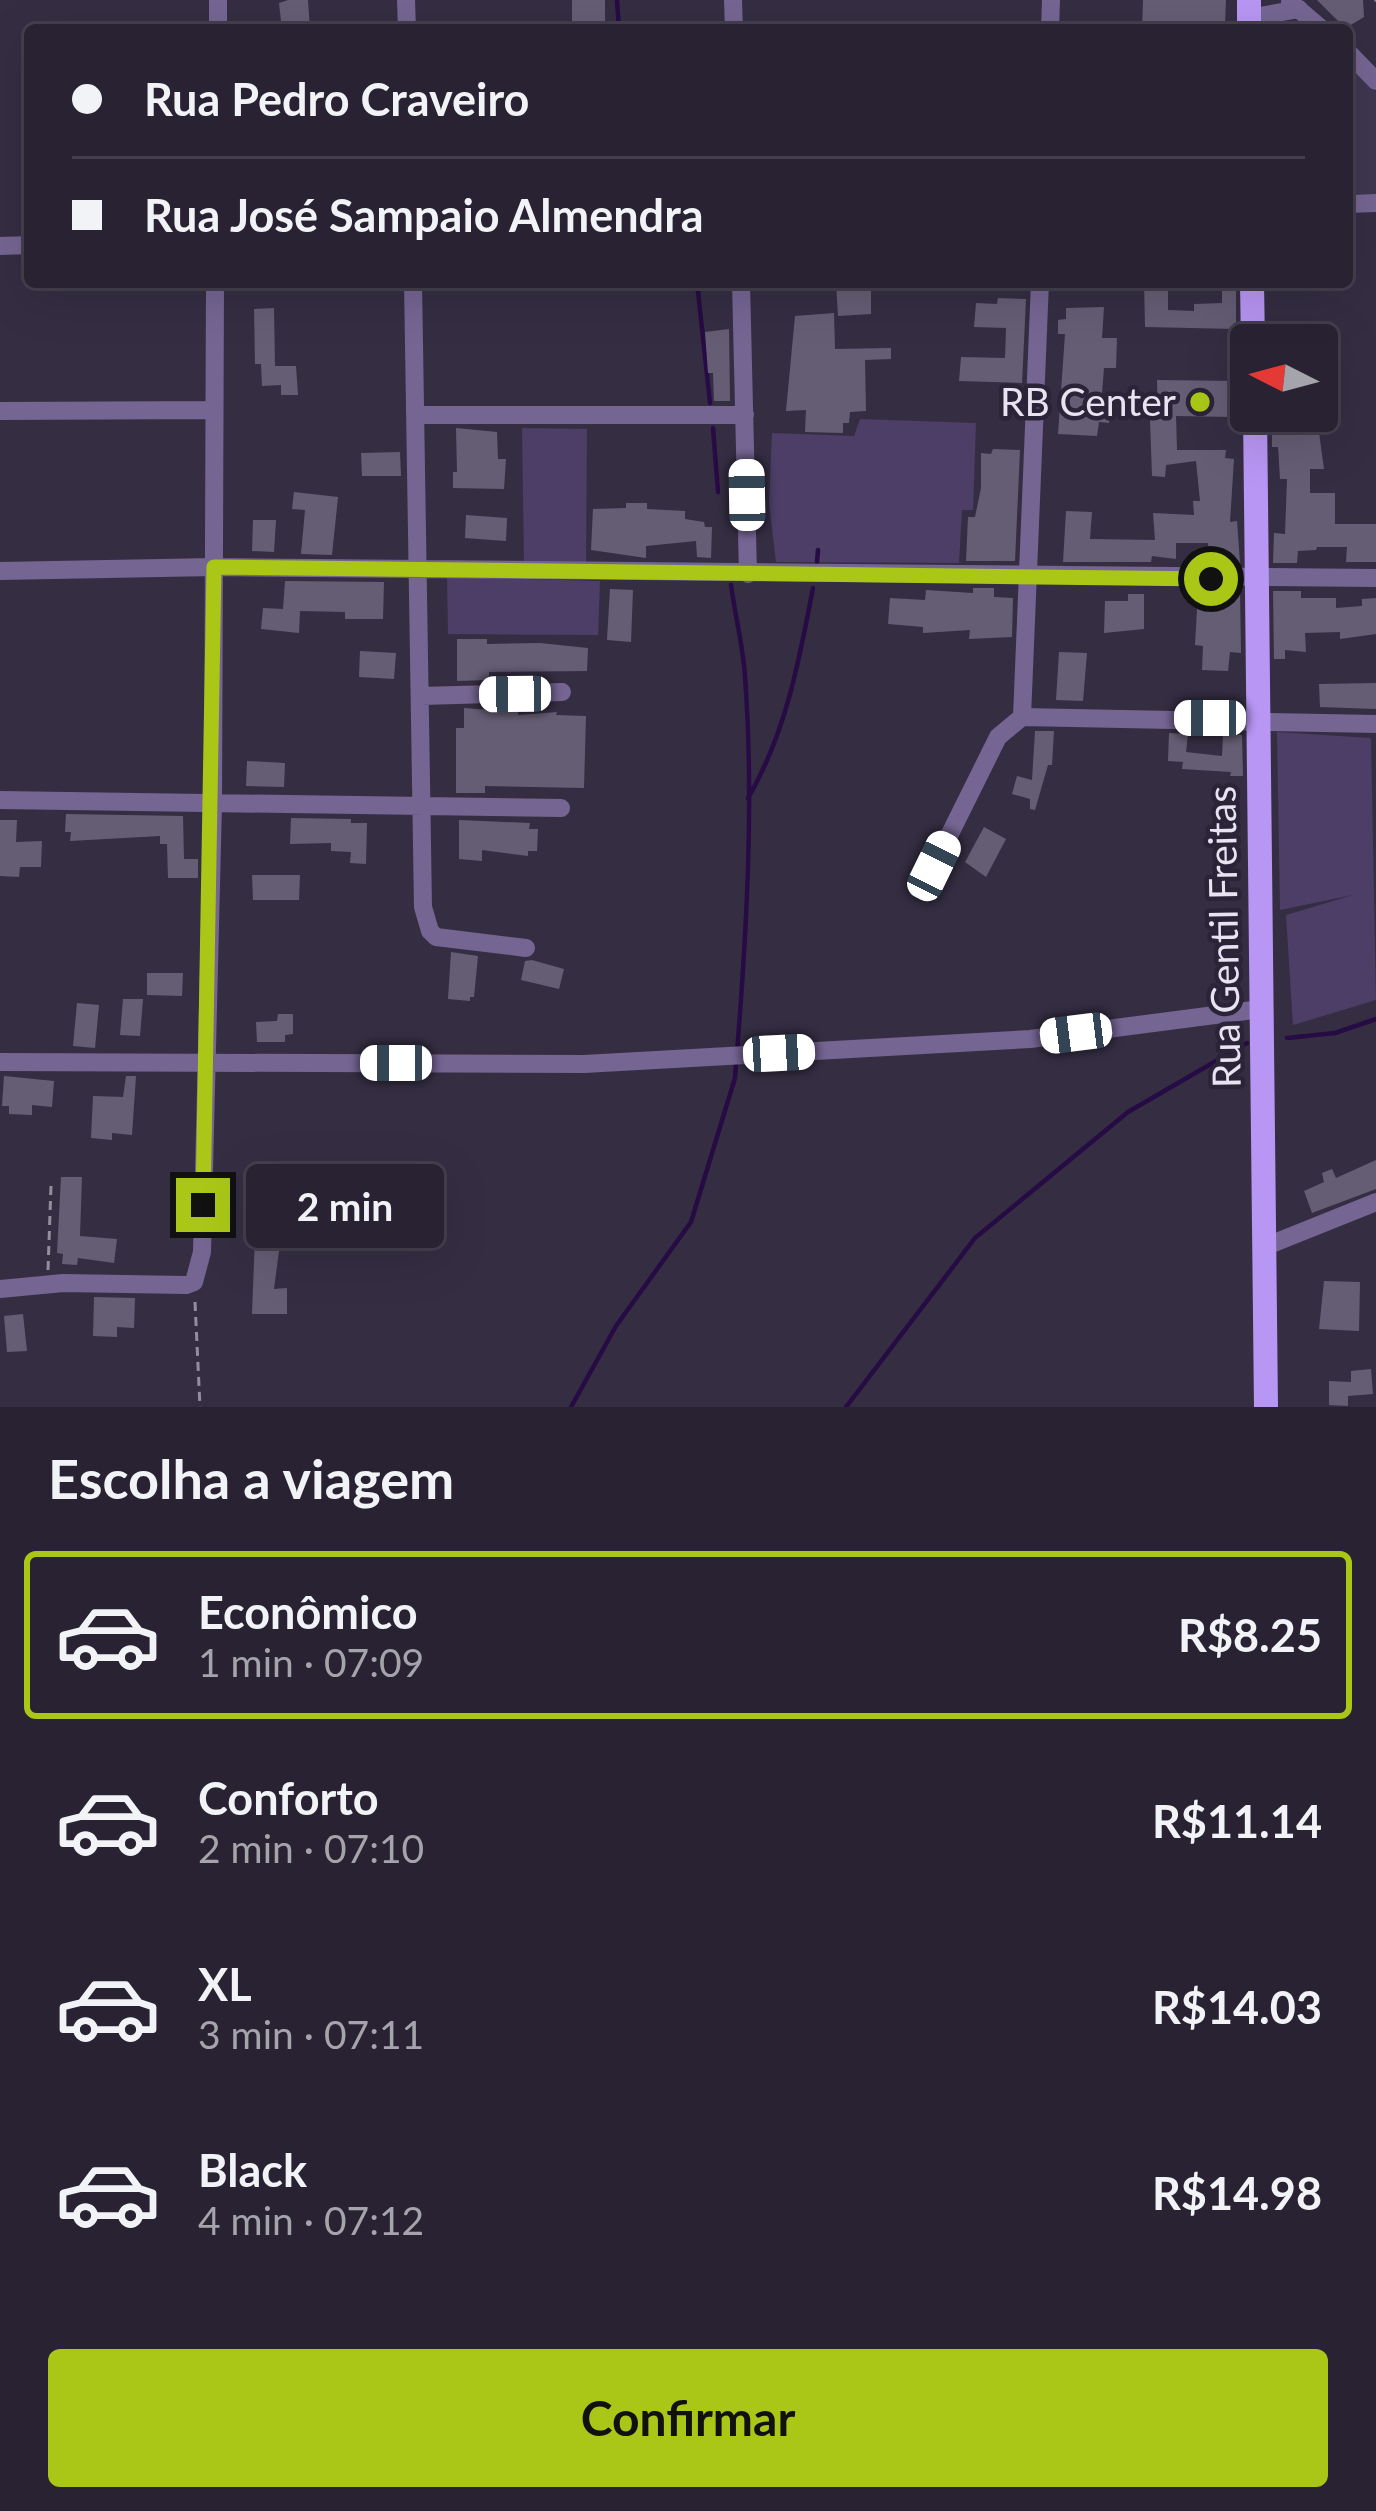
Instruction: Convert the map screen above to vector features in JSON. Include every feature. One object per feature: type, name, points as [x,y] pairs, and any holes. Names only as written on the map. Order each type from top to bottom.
[{"type":"main road","points":[[1252,288],[1253,324]]},
{"type":"main road","name":"Rua Gentil Freitas","points":[[1255,432],[1266,1407]]},
{"type":"street","points":[[1249,16],[1293,5]]},
{"type":"street","points":[[1353,56],[1376,81]]},
{"type":"street","points":[[0,1289],[194,1282],[202,1252],[213,803],[215,288]]},
{"type":"street","points":[[413,288],[423,907],[436,938],[526,948]]},
{"type":"street","points":[[741,288],[748,574]]},
{"type":"street","points":[[1022,717],[1040,288]]},
{"type":"street","points":[[0,411],[213,410]]},
{"type":"street","points":[[416,415],[746,415]]},
{"type":"street","points":[[0,571],[214,567],[1376,578]]},
{"type":"street","points":[[421,696],[562,692]]},
{"type":"street","points":[[934,866],[998,737],[1022,717],[1256,718],[1376,724]]},
{"type":"street","points":[[0,800],[561,808]]},
{"type":"street","points":[[0,1062],[584,1064],[1030,1039],[1261,1009]]},
{"type":"street","points":[[1264,1247],[1376,1202]]},
{"type":"path","points":[[48,1284],[51,1186]]},
{"type":"path","points":[[194,1282],[200,1407]]},
{"type":"shaded area","points":[[1353,69],[1376,92],[1376,194],[1353,194]]},
{"type":"shaded area","points":[[860,419],[976,423],[973,510],[962,510],[959,563],[776,562],[769,503],[772,433],[854,436]]},
{"type":"shaded area","points":[[522,428],[587,429],[586,565],[524,564]]},
{"type":"shaded area","points":[[447,577],[600,581],[598,635],[448,634]]},
{"type":"shaded area","points":[[1277,732],[1371,738],[1376,1000],[1293,1025],[1286,915],[1353,895],[1280,910]]},
{"type":"building","points":[[308,0],[310,24],[281,24],[279,3]]},
{"type":"building","points":[[572,0],[605,0],[605,24],[572,24]]},
{"type":"building","points":[[1143,0],[1226,0],[1225,23],[1142,24]]},
{"type":"building","points":[[1317,0],[1363,0],[1364,17],[1341,24]]},
{"type":"building","points":[[836,288],[871,288],[871,314],[838,316]]},
{"type":"building","points":[[1144,288],[1168,288],[1168,310],[1194,311],[1194,304],[1222,303],[1222,288],[1236,288],[1236,324],[1230,324],[1230,329],[1145,327]]},
{"type":"building","points":[[998,298],[1026,299],[1022,383],[959,381],[961,357],[1005,358],[1006,328],[974,327],[976,303],[997,304]]},
{"type":"building","points":[[1104,307],[1102,338],[1117,338],[1116,368],[1104,368],[1101,406],[1110,406],[1109,423],[1099,422],[1097,436],[1058,434],[1065,334],[1058,334],[1058,320],[1066,319],[1066,308]]},
{"type":"building","points":[[274,308],[275,366],[296,366],[298,395],[281,395],[281,385],[262,386],[261,364],[255,364],[254,309]]},
{"type":"building","points":[[834,313],[835,349],[891,348],[891,359],[865,360],[866,411],[850,412],[843,433],[805,432],[806,410],[786,411],[795,316]]},
{"type":"building","points":[[729,329],[730,401],[714,401],[705,332]]},
{"type":"building","points":[[1157,380],[1230,381],[1230,417],[1176,416],[1177,450],[1226,450],[1225,458],[1234,459],[1230,522],[1237,521],[1240,563],[1210,563],[1208,543],[1176,543],[1176,559],[1152,556],[1151,562],[1063,562],[1066,511],[1092,512],[1090,539],[1155,540],[1153,513],[1194,515],[1193,501],[1200,501],[1196,461],[1166,465],[1165,477],[1152,476],[1150,420],[1158,420]]},
{"type":"building","points":[[456,428],[497,432],[498,459],[506,459],[504,489],[453,488]]},
{"type":"building","points":[[1319,432],[1324,469],[1310,469],[1310,493],[1335,493],[1335,524],[1376,524],[1376,562],[1346,562],[1347,547],[1317,547],[1298,551],[1297,563],[1273,563],[1274,533],[1285,534],[1287,479],[1280,479],[1278,447],[1272,447],[1272,434]]},
{"type":"building","points":[[993,449],[1020,450],[1015,561],[966,561],[968,517],[975,517],[981,488],[981,453],[991,454]]},
{"type":"building","points":[[400,452],[401,476],[362,476],[361,453]]},
{"type":"building","points":[[294,492],[338,497],[332,555],[301,554],[305,510],[292,509]]},
{"type":"building","points":[[626,503],[685,511],[685,519],[712,527],[711,558],[697,557],[696,541],[646,546],[646,558],[591,550],[593,509],[626,508]]},
{"type":"building","points":[[466,515],[507,518],[506,541],[465,538]]},
{"type":"building","points":[[253,520],[276,520],[274,552],[252,551]]},
{"type":"building","points":[[285,581],[384,582],[383,619],[345,619],[345,612],[300,611],[299,633],[261,629],[263,608],[283,609]]},
{"type":"building","points":[[973,588],[994,588],[994,597],[1013,598],[1012,637],[969,639],[970,630],[923,633],[923,627],[888,624],[890,598],[925,600],[926,590],[973,593]]},
{"type":"building","points":[[610,589],[633,590],[631,642],[607,640]]},
{"type":"building","points":[[1240,591],[1241,653],[1230,652],[1228,671],[1202,670],[1203,646],[1195,645],[1198,592]]},
{"type":"building","points":[[1273,591],[1301,591],[1301,598],[1336,598],[1336,608],[1362,606],[1362,599],[1376,598],[1376,634],[1340,639],[1340,632],[1305,633],[1306,652],[1285,650],[1285,659],[1274,659]]},
{"type":"building","points":[[1128,594],[1144,594],[1144,629],[1104,633],[1105,601],[1128,601]]},
{"type":"building","points":[[457,639],[588,648],[587,671],[489,672],[489,680],[457,681]]},
{"type":"building","points":[[360,651],[396,653],[394,679],[359,677]]},
{"type":"building","points":[[1059,652],[1087,653],[1083,701],[1056,700]]},
{"type":"building","points":[[1376,683],[1376,709],[1320,707],[1319,684]]},
{"type":"building","points":[[464,708],[586,716],[584,788],[485,786],[485,793],[456,793],[456,728],[464,728]]},
{"type":"building","points":[[1035,731],[1054,731],[1052,765],[1048,765],[1035,810],[1030,809],[1030,799],[1012,794],[1017,776],[1032,780]]},
{"type":"building","points":[[1169,733],[1188,734],[1186,752],[1222,756],[1223,734],[1242,735],[1243,776],[1182,769],[1183,762],[1168,761]]},
{"type":"building","points":[[247,761],[285,763],[284,787],[246,786]]},
{"type":"building","points":[[66,814],[183,816],[184,859],[198,859],[198,878],[168,878],[167,844],[160,844],[160,836],[70,841],[71,832],[65,832]]},
{"type":"building","points":[[291,818],[367,823],[366,864],[350,863],[351,852],[331,851],[331,843],[290,844]]},
{"type":"building","points":[[0,820],[17,820],[16,842],[42,841],[41,867],[20,867],[19,877],[0,876]]},
{"type":"building","points":[[459,820],[530,823],[529,829],[538,829],[537,851],[528,851],[528,856],[482,850],[482,861],[459,859]]},
{"type":"building","points":[[984,827],[1006,839],[986,877],[965,862]]},
{"type":"building","points":[[252,875],[300,875],[299,900],[253,900]]},
{"type":"building","points":[[451,952],[478,956],[470,1001],[448,999]]},
{"type":"building","points":[[525,961],[564,969],[559,989],[521,980]]},
{"type":"building","points":[[147,973],[183,973],[182,996],[147,995]]},
{"type":"building","points":[[123,999],[143,999],[140,1036],[120,1035]]},
{"type":"building","points":[[77,1003],[99,1005],[95,1048],[73,1046]]},
{"type":"building","points":[[278,1014],[293,1014],[293,1034],[285,1035],[285,1042],[257,1042],[256,1022],[277,1021]]},
{"type":"building","points":[[4,1076],[54,1081],[52,1107],[32,1105],[32,1115],[9,1114],[9,1106],[2,1106]]},
{"type":"building","points":[[126,1076],[136,1076],[132,1135],[91,1138],[93,1096],[123,1097]]},
{"type":"building","points":[[1376,1160],[1376,1189],[1312,1213],[1304,1191],[1324,1182],[1322,1173],[1332,1169],[1336,1178]]},
{"type":"building","points":[[61,1177],[82,1177],[80,1236],[117,1239],[114,1263],[78,1258],[77,1265],[62,1264],[63,1254],[57,1253]]},
{"type":"building","points":[[255,1236],[281,1236],[274,1289],[287,1288],[287,1314],[252,1314]]},
{"type":"building","points":[[1324,1281],[1360,1282],[1359,1331],[1319,1329]]},
{"type":"building","points":[[94,1297],[135,1298],[134,1328],[117,1327],[117,1337],[93,1336]]},
{"type":"building","points":[[23,1314],[27,1351],[7,1352],[4,1316]]},
{"type":"building","points":[[1371,1369],[1373,1394],[1348,1396],[1348,1406],[1329,1405],[1329,1381],[1351,1382],[1351,1371]]},
{"type":"waterway","points":[[617,0],[619,24]]},
{"type":"waterway","points":[[698,288],[710,403]]},
{"type":"waterway","points":[[713,428],[718,492]]},
{"type":"waterway","points":[[817,562],[818,550]]},
{"type":"waterway","points":[[731,585],[744,665],[749,769],[737,1052]]},
{"type":"waterway","points":[[748,798],[782,722],[813,588]]},
{"type":"waterway","points":[[1287,1038],[1335,1033],[1376,1019]]},
{"type":"waterway","points":[[846,1407],[975,1238],[1128,1112],[1247,1043]]},
{"type":"waterway","points":[[571,1407],[616,1326],[691,1222],[736,1063]]},
{"type":"place","name":"RB Center","points":[[1200,402]]},
{"type":"route","points":[[203,1205],[214,567],[1211,579]]}]
